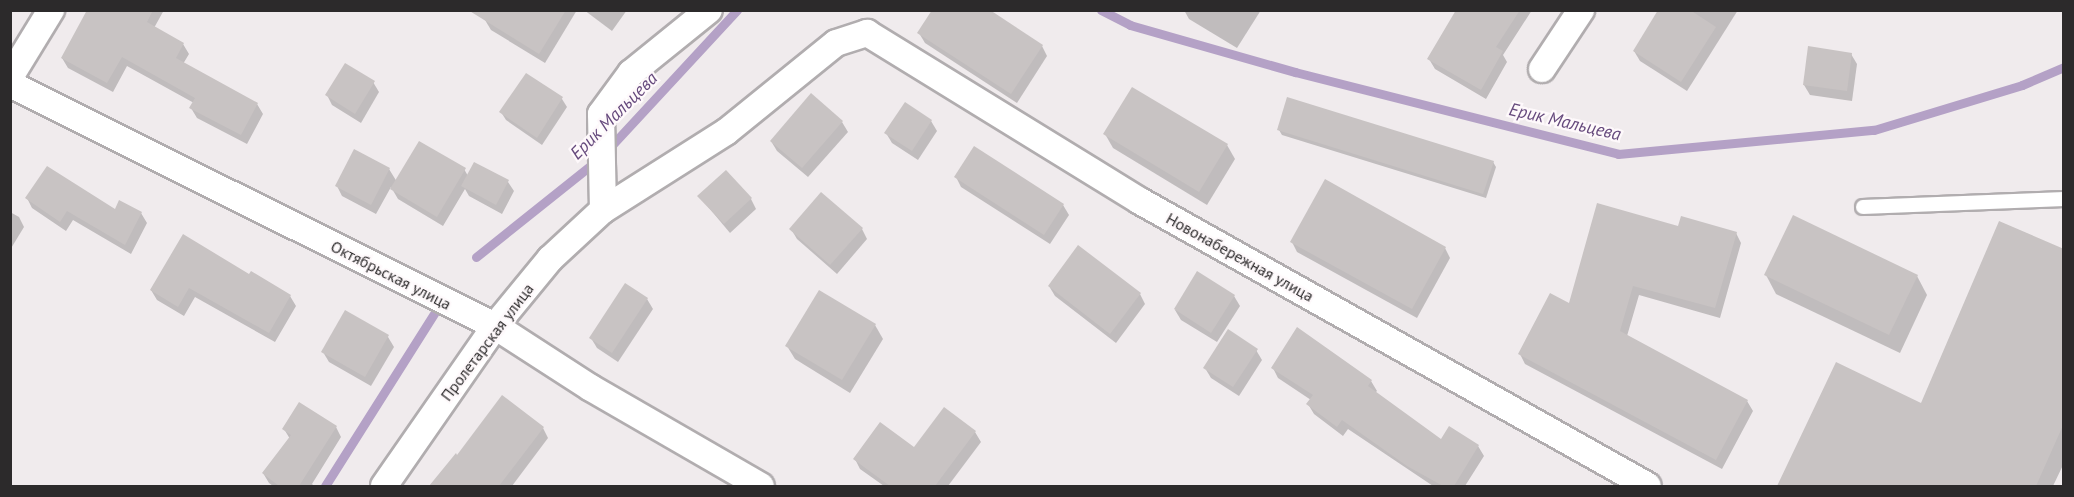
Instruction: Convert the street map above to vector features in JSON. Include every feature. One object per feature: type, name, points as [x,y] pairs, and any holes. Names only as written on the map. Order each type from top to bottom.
[{"type":"street","points":[[10,77],[51,10]]},
{"type":"street","points":[[603,210],[601,114],[632,73],[709,10]]},
{"type":"street","points":[[1542,69],[1581,10]]},
{"type":"street","name":"Новонабережная улица","points":[[836,43],[867,33],[1140,201],[1648,486]]},
{"type":"street","name":"Пролетарская улица","points":[[384,486],[495,326],[550,259],[603,210],[726,132],[836,43]]},
{"type":"street","name":"Октябрьская улица","points":[[10,84],[495,326],[591,388],[761,486]]},
{"type":"lane","points":[[1863,207],[2064,199]]},
{"type":"building","points":[[87,10],[153,10],[147,22],[184,43],[176,58],[258,103],[241,135],[189,108],[195,98],[122,57],[107,83],[61,58]]},
{"type":"building","points":[[468,10],[566,10],[539,54]]},
{"type":"building","points":[[932,10],[990,10],[1043,45],[1011,94],[917,33]]},
{"type":"building","points":[[1456,10],[1520,10],[1496,47],[1503,51],[1481,90],[1427,59]]},
{"type":"building","points":[[1658,10],[1690,10],[1716,27],[1681,82],[1633,51]]},
{"type":"building","points":[[1808,46],[1852,53],[1847,91],[1803,85]]},
{"type":"building","points":[[345,63],[375,81],[355,114],[325,95]]},
{"type":"building","points":[[526,73],[563,97],[537,138],[499,112]]},
{"type":"building","points":[[1132,87],[1228,144],[1199,192],[1103,134]]},
{"type":"building","points":[[811,93],[843,121],[802,168],[770,141]]},
{"type":"building","points":[[1287,97],[1494,161],[1483,194],[1277,130]]},
{"type":"building","points":[[905,102],[932,120],[912,151],[884,133]]},
{"type":"building","points":[[419,141],[466,168],[437,217],[390,189]]},
{"type":"building","points":[[974,146],[1064,204],[1044,235],[954,177]]},
{"type":"building","points":[[354,149],[390,168],[371,205],[335,186]]},
{"type":"building","points":[[474,162],[509,180],[496,205],[461,186]]},
{"type":"building","points":[[47,166],[115,209],[119,200],[142,212],[125,245],[67,211],[60,222],[25,198]]},
{"type":"building","points":[[726,170],[752,198],[724,224],[697,196]]},
{"type":"building","points":[[1325,179],[1446,247],[1412,309],[1290,242]]},
{"type":"building","points":[[821,192],[863,228],[830,265],[789,229]]},
{"type":"building","points":[[1597,203],[1678,226],[1681,216],[1737,232],[1715,308],[1633,286],[1620,331],[1748,400],[1716,460],[1518,354],[1550,293],[1569,303]]},
{"type":"building","points":[[1793,215],[1918,275],[1889,335],[1764,275]]},
{"type":"building","points":[[1999,221],[2064,249],[2064,423],[2036,486],[1777,486],[1836,362],[1921,403]]},
{"type":"building","points":[[183,234],[249,274],[251,271],[291,295],[269,333],[189,288],[178,307],[150,290]]},
{"type":"building","points":[[1078,245],[1141,293],[1110,334],[1048,286]]},
{"type":"building","points":[[1197,271],[1235,295],[1211,333],[1174,309]]},
{"type":"building","points":[[625,283],[648,298],[612,353],[589,338]]},
{"type":"building","points":[[819,290],[876,324],[842,380],[785,346]]},
{"type":"building","points":[[345,310],[389,335],[365,377],[321,352]]},
{"type":"building","points":[[1297,327],[1372,380],[1368,386],[1441,439],[1449,426],[1479,445],[1454,486],[1443,486],[1407,466],[1342,420],[1337,427],[1306,404],[1313,395],[1271,368]]},
{"type":"building","points":[[1228,329],[1258,349],[1233,387],[1203,368]]},
{"type":"building","points":[[502,395],[544,427],[499,486],[429,486],[456,453],[457,455]]},
{"type":"building","points":[[299,402],[337,426],[299,486],[279,486],[262,473],[291,435],[282,429]]},
{"type":"building","points":[[944,407],[976,431],[935,486],[890,486],[853,459],[880,422],[914,447]]},
{"type":"waterway","name":"Ерик Мальцева","points":[[476,257],[600,158],[737,10]]},
{"type":"waterway","name":"Ерик Мальцева","points":[[1101,10],[1130,25],[1295,72],[1618,154],[1874,130],[2022,85],[2064,67]]},
{"type":"waterway","name":"Ерик Мальцева","points":[[325,486],[437,309]]}]
